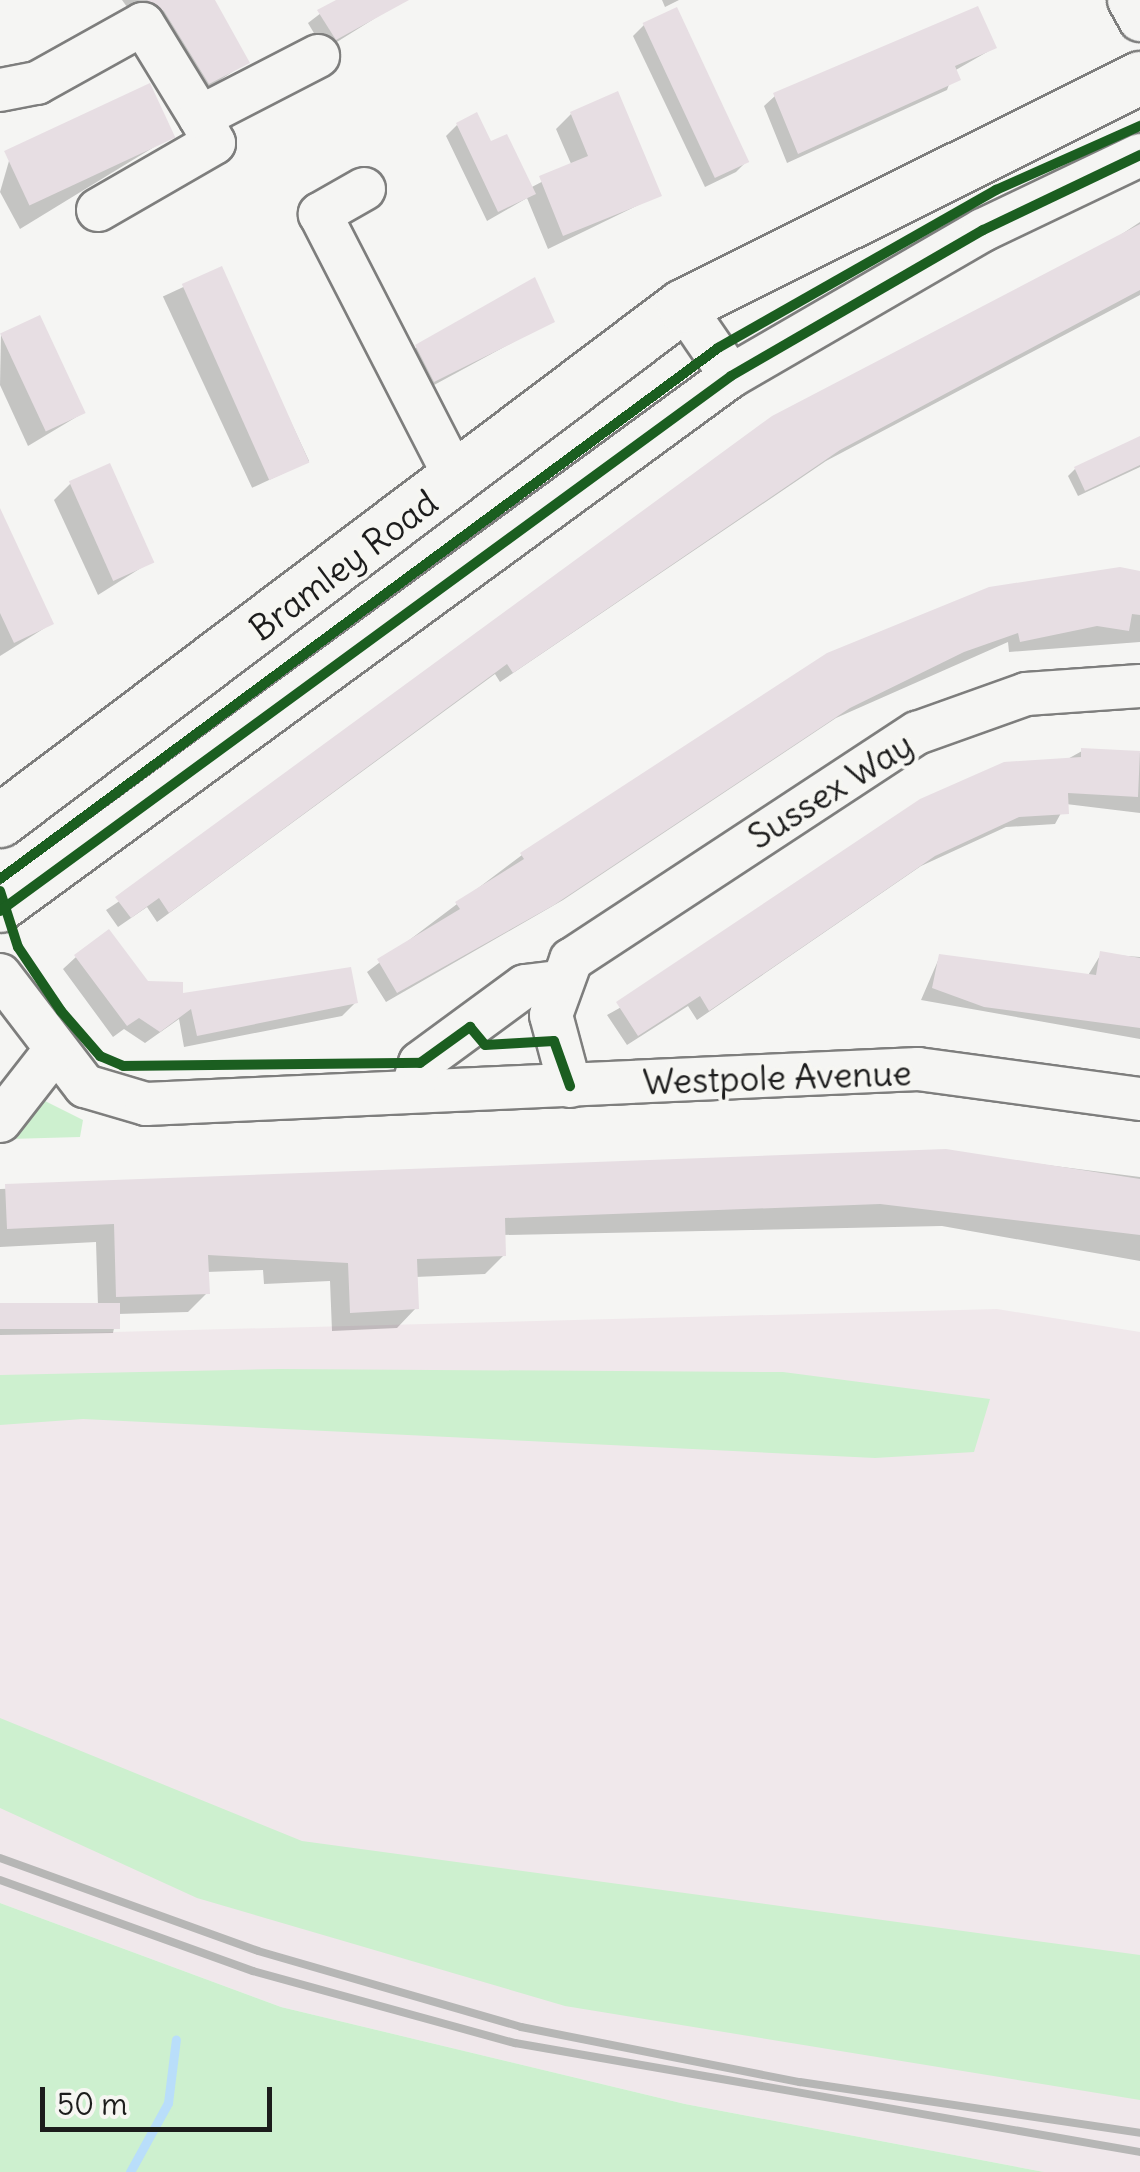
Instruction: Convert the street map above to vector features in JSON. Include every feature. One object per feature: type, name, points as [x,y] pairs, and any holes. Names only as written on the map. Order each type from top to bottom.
[{"type":"main road","name":"Bramley Road","points":[[5,804],[456,479],[684,306],[1140,78]]},
{"type":"street","points":[[1129,0],[1140,20]]},
{"type":"street","points":[[0,90],[36,83],[143,24],[214,143],[98,210]]},
{"type":"street","points":[[200,117],[318,56]]},
{"type":"street","points":[[0,910],[731,376],[983,230],[1140,155]]},
{"type":"street","points":[[364,189],[320,214],[456,479]]},
{"type":"street","points":[[684,306],[731,376]]},
{"type":"street","name":"Sussex Way","points":[[558,982],[571,960],[916,733],[1026,694],[1140,686]]},
{"type":"street","points":[[0,975],[53,1053],[86,1086],[146,1104],[412,1091],[420,1063],[525,986],[558,982],[554,1042],[570,1086]]},
{"type":"street","points":[[0,1120],[53,1053]]},
{"type":"street","name":"Westpole Avenue","points":[[412,1091],[918,1070],[1140,1098]]},
{"type":"shaded area","points":[[997,1309],[1140,1332],[1140,2172],[1044,2172],[685,2104],[281,2007],[0,1903],[0,1335]]},
{"type":"green space","points":[[43,1100],[83,1120],[80,1137],[9,1139]]},
{"type":"green space","points":[[279,1369],[783,1372],[990,1399],[974,1452],[875,1458],[83,1419],[0,1425],[0,1375]]},
{"type":"green space","points":[[0,1718],[302,1841],[1140,1955],[1140,2100],[565,2006],[197,1898],[0,1808]]},
{"type":"green space","points":[[0,1903],[281,2007],[685,2104],[1044,2172],[0,2172]]},
{"type":"building","points":[[147,0],[215,0],[250,63],[209,84],[164,11]]},
{"type":"building","points":[[336,0],[409,0],[336,40],[317,10]]},
{"type":"building","points":[[978,6],[997,48],[955,66],[961,80],[798,154],[773,93]]},
{"type":"building","points":[[677,7],[749,162],[715,178],[643,23]]},
{"type":"building","points":[[150,83],[175,137],[29,205],[4,151]]},
{"type":"building","points":[[618,91],[662,196],[563,236],[539,176],[588,156],[570,112]]},
{"type":"building","points":[[477,112],[491,141],[507,134],[536,194],[498,212],[456,123]]},
{"type":"building","points":[[1140,224],[1140,290],[840,450],[513,673],[507,664],[169,913],[159,898],[131,918],[115,897],[772,416]]},
{"type":"building","points":[[222,266],[309,462],[269,480],[182,284]]},
{"type":"building","points":[[535,277],[555,322],[434,382],[415,345]]},
{"type":"building","points":[[40,315],[86,413],[46,431],[0,334]]},
{"type":"building","points":[[1140,436],[1140,465],[1085,491],[1074,467]]},
{"type":"building","points":[[110,463],[154,563],[113,581],[69,481]]},
{"type":"building","points":[[0,508],[54,624],[14,643],[0,613]]},
{"type":"building","points":[[1120,567],[1140,571],[1140,615],[1132,614],[1129,631],[1097,626],[1020,642],[1018,633],[964,652],[850,708],[554,905],[397,993],[377,959],[460,909],[455,902],[524,859],[520,853],[827,653],[989,587]]},
{"type":"building","points":[[1081,748],[1140,751],[1138,797],[1068,793],[1069,814],[1019,817],[935,856],[709,1011],[700,996],[638,1036],[616,1002],[920,799],[1004,762],[1081,757]]},
{"type":"building","points":[[109,929],[148,981],[183,982],[183,993],[351,967],[358,1003],[197,1036],[191,1009],[160,1032],[139,1018],[127,1026],[74,955]]},
{"type":"building","points":[[1100,951],[1140,958],[1140,1028],[984,1007],[932,988],[939,954],[1096,975]]},
{"type":"building","points":[[946,1149],[1140,1179],[1140,1235],[880,1204],[505,1218],[506,1256],[417,1259],[419,1309],[350,1313],[348,1263],[208,1255],[210,1294],[116,1297],[114,1224],[7,1229],[5,1184]]},
{"type":"building","points":[[0,1303],[120,1303],[120,1329],[0,1329]]},
{"type":"waterway","points":[[130,2172],[168,2103],[176,2039]]},
{"type":"railway","points":[[0,1858],[258,1951],[521,2027],[800,2082],[1140,2133]]},
{"type":"railway","points":[[0,1880],[253,1971],[515,2043],[1140,2152]]},
{"type":"cycle path","points":[[0,879],[718,348],[996,190],[1140,126]]},
{"type":"cycle path","points":[[0,911],[731,376],[983,230],[1140,155]]},
{"type":"cycle path","points":[[0,891],[18,947],[61,1011],[100,1056],[123,1066],[420,1063],[470,1027],[485,1045],[554,1041],[570,1086]]}]
